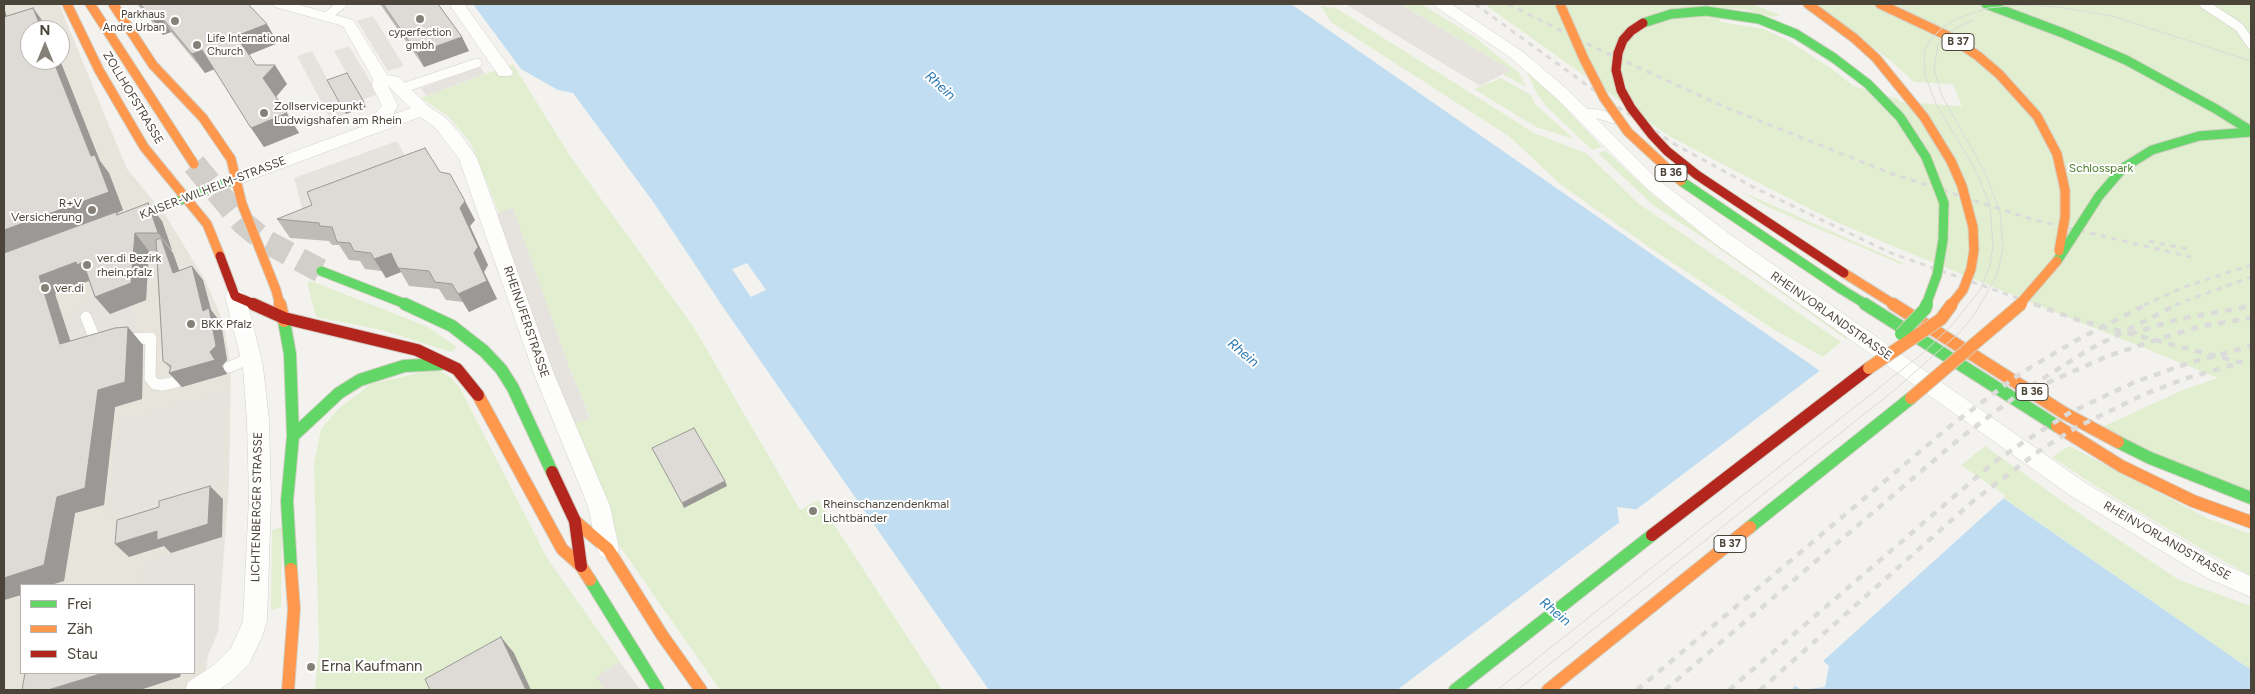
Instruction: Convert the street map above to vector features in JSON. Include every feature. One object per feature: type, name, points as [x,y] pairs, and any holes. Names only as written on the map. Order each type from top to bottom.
[{"type":"main road","name":"ZOLLHOFSTRASSE","points":[[67,4],[116,102],[144,147],[186,198]]},
{"type":"main road","points":[[90,4],[194,164]]},
{"type":"main road","points":[[113,4],[153,65],[203,118],[231,159],[242,204],[273,282],[284,318],[290,354],[293,436],[287,501],[294,609],[288,690]]},
{"type":"main road","name":"B 36","points":[[1560,4],[1584,59],[1604,98],[1628,132],[1692,190],[1840,289],[2121,466],[2194,501],[2251,522]]},
{"type":"main road","points":[[1455,690],[1553,611],[1869,368],[1941,319],[1963,290],[1971,269],[1974,250],[1973,227],[1962,186],[1951,161],[1937,136],[1895,80],[1854,38],[1808,4]]},
{"type":"main road","name":"B 37","points":[[1548,690],[1911,398],[2021,304],[2058,260],[2064,217],[2065,190],[2057,154],[2037,116],[2000,74],[1971,51],[1950,37],[1880,4]]},
{"type":"main road","points":[[1986,4],[2063,33],[2126,60],[2208,104],[2251,132]]},
{"type":"main road","name":"B 36","points":[[1869,368],[1925,309],[1937,275],[1943,240],[1944,203],[1938,184],[1926,157],[1900,117],[1868,84],[1806,39],[1759,19],[1725,13],[1687,12],[1671,14],[1643,23],[1631,31],[1623,40],[1618,52],[1616,70],[1621,90],[1631,108],[1652,135],[1667,151],[1698,175],[1844,273],[2064,413],[2150,458],[2231,492],[2251,498]]},
{"type":"main road","points":[[1816,25],[1884,69]]},
{"type":"main road","points":[[2058,260],[2112,178],[2135,159],[2152,150],[2182,140],[2216,134],[2251,132]]},
{"type":"main road","name":"KAISER-WILHELM-STRASSE","points":[[110,227],[236,179]]},
{"type":"main road","name":"LICHTENBERGER STRASSE","points":[[186,198],[207,224],[234,296]]},
{"type":"main road","points":[[321,271],[438,318],[466,335],[484,351],[513,388],[575,521],[581,566]]},
{"type":"main road","points":[[234,296],[284,318],[386,341],[416,350],[447,363],[457,370],[475,391],[495,424],[562,549],[581,566],[658,690]]},
{"type":"main road","points":[[293,436],[339,393],[360,380],[404,366],[447,363]]},
{"type":"main road","name":"RHEINUFERSTRASSE","points":[[575,521],[608,549],[662,635],[700,690]]},
{"type":"street","points":[[280,4],[348,23],[381,79],[380,86],[390,106],[381,118],[367,130]]},
{"type":"street","points":[[456,4],[505,72]]},
{"type":"street","name":"RHEINVORLANDSTRASSE","points":[[1441,4],[1517,54],[1581,113],[1626,160],[1672,201],[1720,238],[2079,490],[2207,566],[2251,588]]},
{"type":"street","name":"RHEINUFERSTRASSE","points":[[381,79],[393,82],[422,110],[440,122],[468,158],[544,374],[599,506],[608,549]]},
{"type":"street","name":"KAISER-WILHELM-STRASSE","points":[[236,179],[422,110]]},
{"type":"street","name":"LICHTENBERGER STRASSE","points":[[197,690],[223,673],[240,656],[250,637],[255,621],[260,457],[257,404],[251,358],[234,296]]},
{"type":"lane","points":[[326,17],[342,4]]},
{"type":"lane","points":[[2204,4],[2239,27],[2251,44]]},
{"type":"lane","points":[[400,89],[477,63]]},
{"type":"lane","points":[[1581,113],[1599,114],[1614,119],[1634,131]]},
{"type":"lane","points":[[86,317],[96,342],[141,337],[152,338],[150,378],[155,384],[162,385],[176,382]]},
{"type":"lane","points":[[229,367],[251,358]]},
{"type":"shaded area","points":[[4,4],[59,4],[66,20],[20,20],[20,70],[70,70],[70,31],[127,169],[166,216],[205,280],[223,321],[231,367],[229,484],[218,632],[208,655],[204,690],[4,690]]},
{"type":"shaded area","points":[[1345,4],[1400,4],[1511,70],[1480,86]]},
{"type":"shaded area","points":[[373,16],[404,66],[388,71],[357,21]]},
{"type":"shaded area","points":[[349,46],[378,94],[362,100],[334,51]]},
{"type":"shaded area","points":[[312,51],[346,114],[331,120],[297,56]]},
{"type":"shaded area","points":[[480,67],[485,74],[426,96],[421,88]]},
{"type":"shaded area","points":[[397,141],[414,172],[303,212],[294,178]]},
{"type":"shaded area","points":[[513,208],[568,364],[590,418],[566,427],[489,216]]},
{"type":"shaded area","points":[[101,288],[110,314],[130,306],[143,342],[77,361],[64,322]]},
{"type":"shaded area","points":[[226,391],[222,483],[108,517],[119,421]]},
{"type":"shaded area","points":[[223,538],[218,632],[208,655],[202,664],[195,669],[195,584],[187,584],[188,549]]},
{"type":"shaded area","points":[[186,550],[184,584],[141,584],[143,562]]},
{"type":"shaded area","points":[[619,662],[641,690],[605,690],[596,677]]},
{"type":"green space","points":[[1400,4],[1421,4],[1473,36],[1519,73],[1526,87],[1503,74],[1511,70]]},
{"type":"green space","name":"Schlosspark","points":[[1484,4],[1752,4],[1780,15],[1773,17],[1745,10],[1714,7],[1721,22],[1764,29],[1787,40],[1832,69],[1853,86],[1898,99],[1901,102],[1962,106],[1953,84],[1914,82],[1891,61],[1815,4],[2251,4],[2251,492],[2222,483],[2100,428],[2183,390],[2218,378],[1902,250],[1834,221],[1761,184],[1669,136]]},
{"type":"green space","points":[[1321,6],[1336,8],[1534,133],[1586,153],[1639,204],[1841,342],[1823,357],[1773,329],[1652,249],[1560,184],[1510,137],[1331,22]]},
{"type":"green space","points":[[513,64],[570,156],[693,326],[800,510],[818,500],[942,690],[720,690],[619,545],[609,505],[574,424],[590,417],[568,364],[513,209],[499,213],[470,142],[448,116],[421,98]]},
{"type":"green space","points":[[1526,70],[1556,98],[1602,147],[1592,150],[1547,107],[1537,94]]},
{"type":"green space","points":[[1501,78],[1531,95],[1535,104],[1574,139],[1536,127],[1474,89]]},
{"type":"green space","points":[[1606,151],[1650,192],[1688,223],[1848,338],[1846,339],[1713,244],[1653,205],[1598,153]]},
{"type":"green space","points":[[1738,190],[1903,263],[1903,265],[1770,208]]},
{"type":"green space","points":[[311,281],[426,326],[457,347],[451,352],[382,330],[316,317],[307,283]]},
{"type":"green space","points":[[436,369],[449,376],[460,388],[547,558],[640,690],[315,690],[319,648],[314,464],[321,429],[337,410],[371,384]]},
{"type":"green space","points":[[1985,446],[2086,518],[2179,580],[2251,606],[2251,670],[1959,467]]},
{"type":"green space","points":[[2069,446],[2209,519],[2251,534],[2251,576],[2094,485],[2052,457]]},
{"type":"green space","points":[[282,527],[281,607],[271,610],[272,530]]},
{"type":"water","name":"Rhein","points":[[473,4],[1291,4],[2251,670],[2251,690],[1801,690],[989,690],[723,307],[654,203],[573,93],[558,90],[521,69]],"holes":[[[1617,507],[1649,511],[1829,666],[1825,687],[1801,690],[1776,671],[1621,534]]]},
{"type":"pier","points":[[747,263],[766,290],[751,297],[732,269]]},
{"type":"pier","points":[[1822,369],[2006,496],[1822,662],[1648,514],[1633,512]]},
{"type":"pier","points":[[1621,521],[1623,533],[1797,684],[1791,690],[1397,690]]},
{"type":"building","points":[[140,4],[248,4],[267,24],[236,36],[256,65],[275,65],[263,78],[287,113],[251,128],[202,50],[192,54],[158,13],[151,16]]},
{"type":"building","points":[[383,4],[438,4],[462,37],[417,53]]},
{"type":"building","points":[[33,8],[38,20],[20,20],[20,70],[57,70],[91,156],[95,155],[109,192],[4,230],[4,17]]},
{"type":"building","points":[[347,73],[364,102],[343,109],[327,80]]},
{"type":"building","points":[[425,148],[440,172],[450,174],[465,201],[460,208],[478,247],[474,253],[487,281],[458,294],[452,284],[435,282],[429,271],[398,268],[391,253],[374,259],[371,253],[354,251],[350,243],[337,242],[332,227],[320,226],[319,223],[277,219],[312,205],[307,192]]},
{"type":"building","points":[[148,203],[158,233],[135,233],[131,283],[95,297],[83,262],[77,265],[76,262],[39,276],[60,344],[115,328],[128,327],[125,382],[98,390],[85,488],[57,497],[44,565],[4,578],[4,253],[116,212],[117,215]]},
{"type":"building","points":[[161,238],[173,273],[192,266],[203,311],[209,308],[216,346],[210,352],[215,360],[169,373],[171,366],[163,361],[156,240]]},
{"type":"building","points":[[694,428],[725,481],[682,503],[652,448]]},
{"type":"building","points":[[210,486],[208,524],[157,540],[157,531],[115,544],[117,520],[159,507],[159,501]]},
{"type":"building","points":[[501,637],[526,690],[430,690],[425,679]]},
{"type":"building","points":[[25,674],[100,674],[48,690],[22,690]]},
{"type":"tunnel","points":[[194,164],[243,223],[265,241],[321,271]]},
{"type":"tram line","points":[[1497,690],[1923,353],[1951,326],[1980,290],[1990,265],[1993,246],[1990,205],[1974,167],[1936,104],[1925,75],[1924,52],[1931,39],[1943,27],[1956,19],[1988,8],[2018,5],[2059,7],[2112,16],[2251,61]]},
{"type":"tram line","points":[[1517,690],[1897,388],[1960,332],[1976,312],[1997,275],[2003,249],[2000,212],[1985,172],[1942,96],[1934,69],[1938,44],[1956,28],[1973,20]]},
{"type":"railway","points":[[1475,4],[1613,104],[1676,145],[1753,187],[1891,253],[2037,305]]},
{"type":"railway","points":[[1508,4],[1598,49],[1725,107],[1890,173],[2031,219],[2191,257]]},
{"type":"railway","points":[[2149,241],[2188,249]]},
{"type":"railway","points":[[2144,305],[2187,286],[2251,265]]},
{"type":"railway","points":[[2175,305],[2251,277]]},
{"type":"railway","points":[[2034,304],[2103,327]]},
{"type":"railway","points":[[2103,327],[2147,304]]},
{"type":"railway","points":[[2123,332],[2178,304]]},
{"type":"railway","points":[[2131,334],[2179,319],[2251,306]]},
{"type":"railway","points":[[2155,340],[2202,326],[2251,318]]},
{"type":"railway","points":[[1637,690],[1949,427],[2021,373],[2103,327]]},
{"type":"railway","points":[[2103,327],[2123,332]]},
{"type":"railway","points":[[1665,690],[1959,439],[2023,391],[2090,349],[2123,332]]},
{"type":"railway","points":[[2123,332],[2131,334]]},
{"type":"railway","points":[[2131,334],[2155,340]]},
{"type":"railway","points":[[2047,383],[2108,356],[2155,340]]},
{"type":"railway","points":[[2155,340],[2215,356]]},
{"type":"railway","points":[[2215,356],[2251,346]]},
{"type":"railway","points":[[1729,690],[1993,463],[2025,441],[2071,412],[2135,382],[2215,356]]},
{"type":"railway","points":[[2215,356],[2251,365]]},
{"type":"railway","points":[[1760,690],[1972,502],[2039,451],[2077,427],[2145,394],[2184,379],[2239,363]]},
{"type":"traffic: fast","points":[[1986,4],[2063,33],[2126,60],[2216,109],[2251,131]]},
{"type":"traffic: fast","points":[[1643,23],[1671,14],[1706,11],[1759,19],[1796,34],[1834,58],[1868,84],[1900,117],[1926,157]]},
{"type":"traffic: fast","points":[[2099,196],[2123,168],[2152,150],[2199,136],[2251,132]]},
{"type":"traffic: fast","points":[[1901,334],[1925,309],[1937,275],[1943,240],[1944,203],[1926,157]]},
{"type":"traffic: fast","points":[[120,223],[236,179]]},
{"type":"traffic: fast","points":[[1681,181],[1841,289]]},
{"type":"traffic: fast","points":[[2057,261],[2099,196]]},
{"type":"traffic: fast","points":[[321,271],[422,311],[452,326],[484,351],[501,369],[513,388],[552,472]]},
{"type":"traffic: fast","points":[[1841,289],[2057,426]]},
{"type":"traffic: fast","points":[[284,321],[290,354],[293,436],[287,501],[291,569]]},
{"type":"traffic: fast","points":[[293,436],[339,393],[360,380],[404,366],[441,364]]},
{"type":"traffic: fast","points":[[1750,527],[1911,398]]},
{"type":"traffic: fast","points":[[2118,442],[2150,458],[2251,498]]},
{"type":"traffic: fast","points":[[1455,690],[1652,535]]},
{"type":"traffic: fast","points":[[590,580],[658,690]]},
{"type":"traffic: slow","points":[[67,4],[99,70],[144,147],[207,224],[220,256]]},
{"type":"traffic: slow","points":[[90,4],[194,164]]},
{"type":"traffic: slow","points":[[113,4],[153,65],[203,118],[231,159],[242,204],[276,290],[284,321]]},
{"type":"traffic: slow","points":[[1560,4],[1584,59],[1604,98],[1628,132],[1681,181]]},
{"type":"traffic: slow","points":[[1808,4],[1854,38],[1876,58],[1924,117],[1951,161]]},
{"type":"traffic: slow","points":[[1880,4],[1950,37],[1978,56],[1999,74],[2037,116],[2057,154],[2065,190]]},
{"type":"traffic: slow","points":[[1869,368],[1941,319],[1963,290],[1971,269],[1974,250],[1973,227],[1962,186],[1951,161]]},
{"type":"traffic: slow","points":[[2059,251],[2065,217],[2065,190]]},
{"type":"traffic: slow","points":[[1911,398],[2021,304],[2057,261]]},
{"type":"traffic: slow","points":[[1844,273],[2064,413],[2118,442]]},
{"type":"traffic: slow","points":[[478,395],[562,549],[581,566],[590,580]]},
{"type":"traffic: slow","points":[[2057,426],[2121,466],[2193,501],[2251,522]]},
{"type":"traffic: slow","points":[[575,521],[608,549],[662,635],[701,690]]},
{"type":"traffic: slow","points":[[1548,690],[1750,527]]},
{"type":"traffic: slow","points":[[288,690],[294,609],[291,569]]},
{"type":"traffic: jam","points":[[1643,23],[1631,31],[1623,40],[1618,53],[1616,70],[1621,90],[1631,108],[1652,135],[1667,151],[1697,175],[1844,273]]},
{"type":"traffic: jam","points":[[220,256],[235,296],[284,318],[417,350],[457,369],[478,395]]},
{"type":"traffic: jam","points":[[1652,535],[1869,368]]},
{"type":"traffic: jam","points":[[552,472],[575,521],[581,566]]},
{"type":"place","name":"cyperfection gmbh","points":[[420,19]]},
{"type":"place","name":"Parkhaus Andre Urban","points":[[175,21]]},
{"type":"place","name":"Life International Church","points":[[197,45]]},
{"type":"place","name":"Zollservicepunkt Ludwigshafen am Rhein","points":[[264,113]]},
{"type":"place","name":"R+V Versicherung","points":[[92,210]]},
{"type":"place","name":"ver.di Bezirk rhein.pfalz","points":[[87,265]]},
{"type":"place","name":"ver.di","points":[[45,288]]},
{"type":"place","name":"BKK Pfalz","points":[[191,324]]},
{"type":"place","name":"Rheinschanzendenkmal Lichtbänder","points":[[813,511]]},
{"type":"place","name":"Erna Kaufmann","points":[[311,667]]}]
